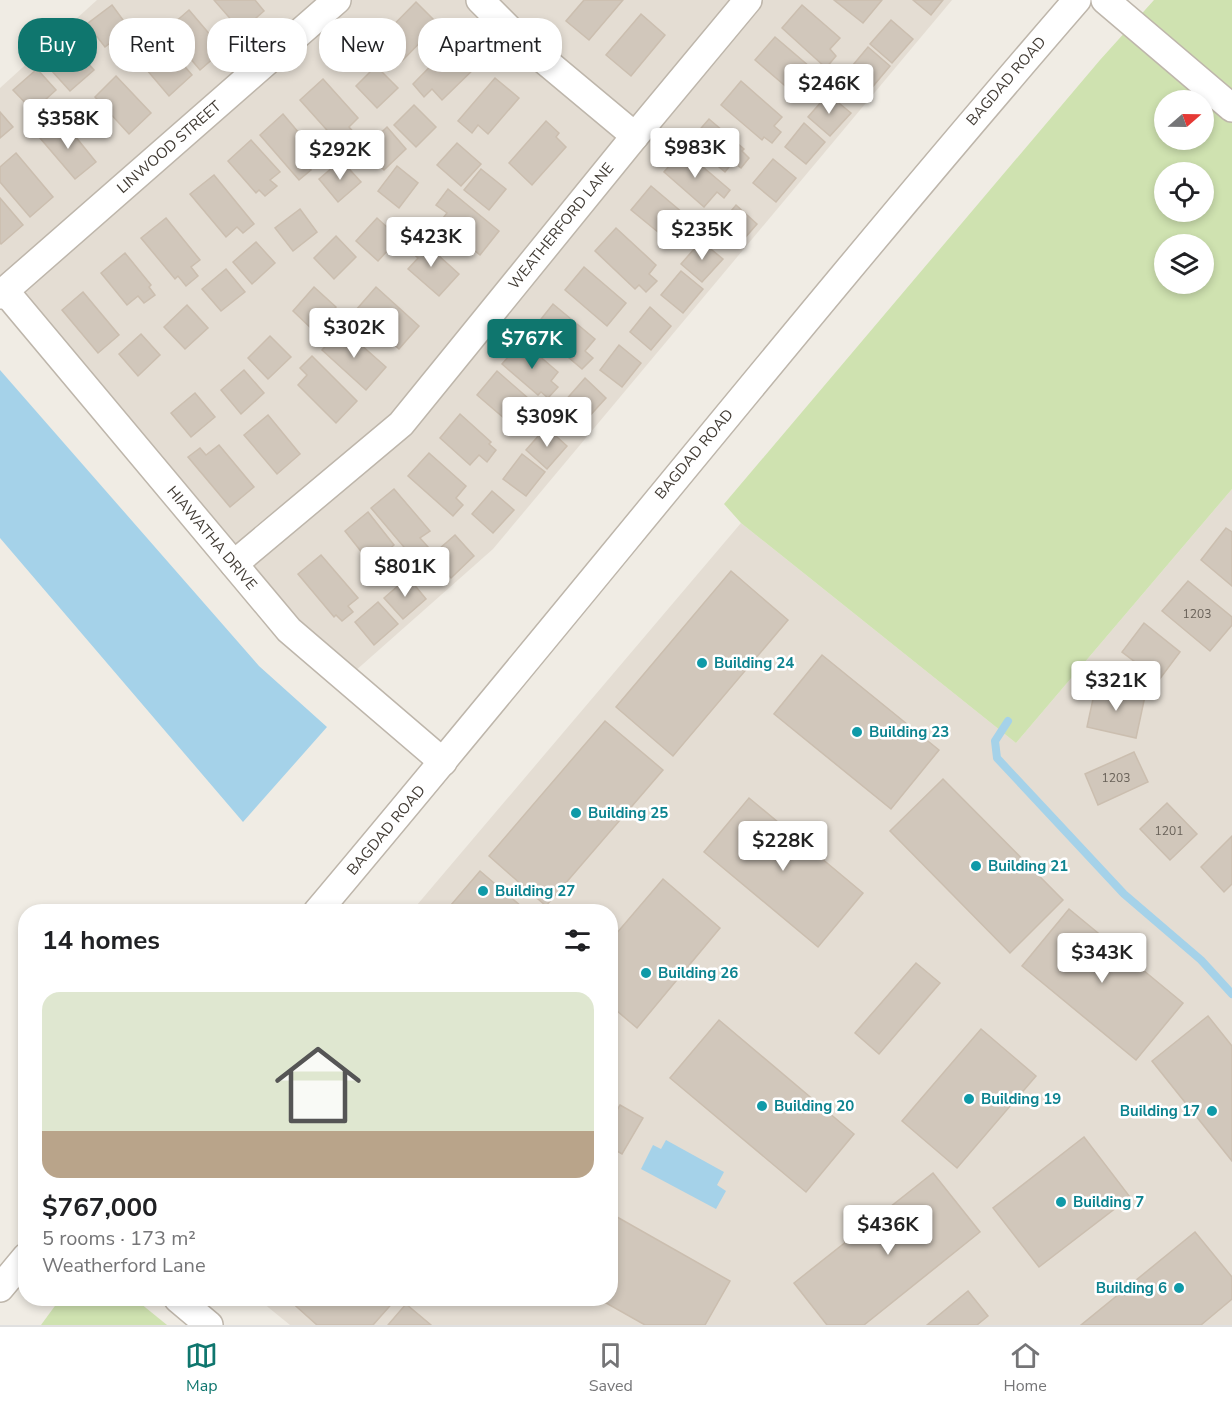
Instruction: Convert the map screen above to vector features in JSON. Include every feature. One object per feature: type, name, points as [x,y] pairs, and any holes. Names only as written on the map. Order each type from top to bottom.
[{"type":"street","name":"LINWOOD STREET","points":[[2,293],[338,0]]},
{"type":"street","points":[[480,0],[520,40],[634,136]]},
{"type":"street","name":"WEATHERFORD LANE","points":[[234,564],[400,424],[634,136],[748,0]]},
{"type":"street","name":"BAGDAD ROAD","points":[[324,904],[947,150],[1077,0]]},
{"type":"street","points":[[1104,0],[1232,108]]},
{"type":"street","name":"HIAWATHA DRIVE","points":[[2,293],[289,630],[443,762]]},
{"type":"street","points":[[0,1288],[18,1267]]},
{"type":"street","points":[[186,1306],[209,1325]]},
{"type":"shaded area","points":[[97,0],[952,0],[493,549],[354,672],[288,620],[0,281],[0,88],[18,72],[97,72],[97,18],[77,18]]},
{"type":"shaded area","points":[[1232,489],[1232,1325],[290,1325],[267,1306],[618,1306],[618,904],[418,904],[741,523],[1016,743]]},
{"type":"green space","points":[[1154,0],[1232,0],[1232,489],[1016,743],[741,523],[724,504],[1100,60]]},
{"type":"green space","points":[[55,1306],[144,1306],[167,1325],[41,1325]]},
{"type":"water","points":[[0,370],[259,666],[327,727],[243,822],[0,538]]},
{"type":"water","points":[[666,1140],[724,1172],[717,1185],[726,1191],[716,1209],[641,1169],[653,1145],[661,1149]]},
{"type":"building","points":[[214,0],[255,0],[264,11],[256,18],[230,18]]},
{"type":"building","points":[[584,0],[623,0],[589,40],[566,21]]},
{"type":"building","points":[[834,0],[882,0],[863,23]]},
{"type":"building","points":[[913,0],[943,0],[931,15]]},
{"type":"building","points":[[416,2],[432,18],[418,18],[418,45],[406,57],[406,18],[400,18]]},
{"type":"building","points":[[112,5],[122,18],[109,18],[109,44],[105,47],[97,37],[97,18],[95,18]]},
{"type":"building","points":[[802,5],[840,38],[830,49],[836,56],[826,68],[782,28]]},
{"type":"building","points":[[189,10],[207,31],[207,64],[200,70],[195,64],[195,18],[180,18]]},
{"type":"building","points":[[641,14],[665,35],[631,76],[606,55]]},
{"type":"building","points":[[891,20],[913,39],[892,63],[870,44]]},
{"type":"building","points":[[775,37],[817,73],[816,75],[823,82],[813,92],[806,86],[797,96],[755,60]]},
{"type":"building","points":[[868,47],[890,66],[870,90],[848,71]]},
{"type":"building","points":[[34,72],[40,72],[56,90],[33,111],[13,90]]},
{"type":"building","points":[[53,72],[92,72],[70,91]]},
{"type":"building","points":[[149,72],[189,72],[192,75],[169,96]]},
{"type":"building","points":[[370,72],[382,72],[398,88],[377,108],[356,86]]},
{"type":"building","points":[[425,72],[471,72],[442,100],[432,89],[424,97],[413,84]]},
{"type":"building","points":[[116,76],[151,113],[129,134],[95,97]]},
{"type":"building","points":[[495,78],[519,98],[488,134],[478,125],[472,133],[458,121]]},
{"type":"building","points":[[323,79],[358,118],[349,127],[357,136],[343,148],[300,100]]},
{"type":"building","points":[[741,81],[782,117],[774,126],[781,132],[772,143],[764,137],[762,140],[721,105]]},
{"type":"building","points":[[828,94],[851,113],[830,136],[808,117]]},
{"type":"building","points":[[414,105],[436,127],[416,147],[394,125]]},
{"type":"building","points":[[0,112],[13,127],[0,138]]},
{"type":"building","points":[[283,114],[315,152],[304,162],[311,170],[299,180],[260,135]]},
{"type":"building","points":[[709,119],[744,149],[742,151],[749,158],[741,168],[733,162],[725,172],[689,142]]},
{"type":"building","points":[[62,120],[96,162],[75,179],[40,138]]},
{"type":"building","points":[[546,121],[559,133],[556,137],[566,147],[532,185],[509,163]]},
{"type":"building","points":[[804,123],[825,142],[806,164],[785,147]]},
{"type":"building","points":[[387,127],[406,149],[384,170],[364,149]]},
{"type":"building","points":[[251,140],[280,172],[270,180],[277,186],[265,196],[259,190],[256,193],[228,161]]},
{"type":"building","points":[[457,143],[481,164],[461,186],[437,165]]},
{"type":"building","points":[[683,150],[730,190],[724,198],[717,192],[704,207],[664,172]]},
{"type":"building","points":[[16,153],[53,197],[30,217],[0,182],[0,167]]},
{"type":"building","points":[[773,159],[796,178],[776,202],[753,183]]},
{"type":"building","points":[[341,160],[361,182],[338,202],[319,179]]},
{"type":"building","points":[[397,166],[418,183],[399,208],[378,191]]},
{"type":"building","points":[[481,169],[506,189],[489,210],[464,190]]},
{"type":"building","points":[[214,175],[254,224],[243,233],[237,227],[226,237],[190,194]]},
{"type":"building","points":[[651,186],[696,224],[687,234],[679,228],[669,241],[631,210]]},
{"type":"building","points":[[448,189],[499,231],[480,255],[440,222],[447,213],[436,205]]},
{"type":"building","points":[[0,198],[23,225],[1,244],[0,243]]},
{"type":"building","points":[[736,205],[757,224],[737,247],[716,229]]},
{"type":"building","points":[[300,209],[317,232],[293,251],[275,228]]},
{"type":"building","points":[[166,218],[200,260],[191,267],[198,276],[186,286],[178,276],[175,279],[141,238]]},
{"type":"building","points":[[377,218],[399,238],[378,261],[356,241]]},
{"type":"building","points":[[616,228],[656,265],[649,274],[657,281],[646,292],[639,285],[635,289],[595,251]]},
{"type":"building","points":[[336,236],[356,257],[334,279],[314,258]]},
{"type":"building","points":[[418,237],[459,274],[439,296],[408,269],[418,258],[408,249]]},
{"type":"building","points":[[701,241],[723,259],[702,282],[681,264]]},
{"type":"building","points":[[256,242],[275,263],[252,284],[233,262]]},
{"type":"building","points":[[125,253],[151,285],[149,287],[155,295],[144,303],[138,296],[127,305],[101,273]]},
{"type":"building","points":[[584,267],[626,303],[607,326],[565,290]]},
{"type":"building","points":[[226,269],[245,292],[221,311],[202,289]]},
{"type":"building","points":[[681,271],[703,289],[683,313],[661,295]]},
{"type":"building","points":[[314,287],[336,307],[314,331],[293,311]]},
{"type":"building","points":[[376,287],[419,326],[399,349],[356,310]]},
{"type":"building","points":[[83,292],[119,335],[98,353],[62,310]]},
{"type":"building","points":[[553,304],[595,339],[585,351],[593,358],[582,369],[534,328]]},
{"type":"building","points":[[187,305],[208,328],[185,349],[164,327]]},
{"type":"building","points":[[650,307],[671,326],[651,350],[630,332]]},
{"type":"building","points":[[342,328],[386,367],[366,390],[322,350]]},
{"type":"building","points":[[141,334],[160,355],[138,376],[119,354]]},
{"type":"building","points":[[270,336],[291,357],[268,379],[248,358]]},
{"type":"building","points":[[522,341],[558,372],[551,381],[558,387],[548,398],[541,392],[538,395],[502,364]]},
{"type":"building","points":[[619,345],[641,363],[622,387],[600,370]]},
{"type":"building","points":[[312,356],[357,401],[336,423],[298,385],[307,375],[300,368]]},
{"type":"building","points":[[244,370],[264,393],[241,414],[221,390]]},
{"type":"building","points":[[497,371],[537,406],[535,409],[544,416],[534,427],[526,420],[518,430],[477,395]]},
{"type":"building","points":[[585,378],[606,398],[585,421],[564,402]]},
{"type":"building","points":[[195,393],[215,417],[191,437],[171,413]]},
{"type":"building","points":[[460,414],[491,442],[489,444],[496,450],[487,462],[479,455],[470,465],[440,438]]},
{"type":"building","points":[[268,415],[300,454],[277,474],[244,435]]},
{"type":"building","points":[[546,427],[567,446],[547,469],[526,450]]},
{"type":"building","points":[[219,445],[254,487],[230,507],[188,457],[200,448],[206,455]]},
{"type":"building","points":[[429,453],[466,486],[456,498],[463,505],[453,516],[408,476]]},
{"type":"building","points":[[522,454],[545,472],[526,496],[503,479]]},
{"type":"building","points":[[394,489],[430,531],[420,538],[428,547],[414,559],[371,508]]},
{"type":"building","points":[[492,491],[514,510],[493,533],[472,514]]},
{"type":"building","points":[[368,512],[394,545],[386,552],[391,559],[380,568],[374,561],[371,564],[345,531]]},
{"type":"building","points":[[1226,528],[1232,532],[1232,586],[1201,560]]},
{"type":"building","points":[[455,535],[474,556],[451,578],[431,556]]},
{"type":"building","points":[[321,555],[358,598],[348,606],[353,612],[342,621],[336,615],[334,617],[298,574]]},
{"type":"building","name":"Building 24","points":[[731,571],[788,620],[673,756],[616,707]]},
{"type":"building","points":[[408,577],[426,599],[403,619],[384,598]]},
{"type":"building","points":[[1188,581],[1232,617],[1232,625],[1210,651],[1162,611]]},
{"type":"building","points":[[378,602],[398,624],[374,645],[355,622]]},
{"type":"building","points":[[1144,623],[1180,652],[1159,680],[1122,652]]},
{"type":"building","name":"Building 23","points":[[822,655],[939,750],[891,809],[774,714]]},
{"type":"building","points":[[1096,685],[1145,696],[1136,738],[1087,727]]},
{"type":"building","name":"Building 25","points":[[605,721],[663,770],[548,904],[544,904],[489,856]]},
{"type":"building","points":[[1134,752],[1148,782],[1098,805],[1085,774]]},
{"type":"building","name":"Building 21","points":[[943,779],[1063,900],[1010,953],[890,831]]},
{"type":"building","points":[[749,798],[863,893],[818,947],[704,852]]},
{"type":"building","points":[[1167,803],[1197,834],[1170,860],[1140,829]]},
{"type":"building","points":[[1232,836],[1232,884],[1224,892],[1201,867]]},
{"type":"building","name":"Building 27","points":[[480,871],[519,904],[452,904]]},
{"type":"building","name":"Building 26","points":[[663,879],[720,928],[637,1028],[618,1012],[618,932]]},
{"type":"building","points":[[1069,909],[1183,1003],[1136,1060],[1022,966]]},
{"type":"building","points":[[916,963],[940,983],[879,1054],[855,1033]]},
{"type":"building","name":"Building 17","points":[[1208,1016],[1232,1046],[1232,1161],[1152,1061]]},
{"type":"building","name":"Building 20","points":[[719,1020],[854,1134],[806,1192],[670,1078]]},
{"type":"building","name":"Building 19","points":[[981,1029],[1036,1076],[957,1168],[902,1121]]},
{"type":"building","points":[[620,1105],[643,1118],[622,1154],[618,1152],[618,1108]]},
{"type":"building","name":"Building 7","points":[[1084,1137],[1130,1197],[1039,1267],[993,1208]]},
{"type":"building","points":[[933,1173],[980,1232],[864,1325],[827,1325],[794,1283]]},
{"type":"building","points":[[618,1218],[730,1281],[705,1325],[645,1325],[611,1306],[618,1306]]},
{"type":"building","name":"Building 6","points":[[1195,1232],[1232,1277],[1232,1299],[1201,1325],[1081,1325]]},
{"type":"building","points":[[968,1291],[988,1316],[977,1325],[927,1325]]},
{"type":"building","points":[[296,1306],[390,1306],[373,1325],[317,1325]]},
{"type":"building","points":[[404,1306],[408,1306],[431,1325],[388,1325]]},
{"type":"waterway","points":[[1008,721],[995,741],[997,758],[1124,894],[1201,960],[1232,994]]},
{"type":"place","name":"Building 24","points":[[702,663]]},
{"type":"place","name":"Building 23","points":[[857,732]]},
{"type":"place","name":"Building 25","points":[[576,813]]},
{"type":"place","name":"Building 21","points":[[976,866]]},
{"type":"place","name":"Building 27","points":[[483,891]]},
{"type":"place","name":"Building 26","points":[[646,973]]},
{"type":"place","name":"Building 19","points":[[969,1099]]},
{"type":"place","name":"Building 20","points":[[762,1106]]},
{"type":"place","name":"Building 17","points":[[1212,1111]]},
{"type":"place","name":"Building 7","points":[[1061,1202]]},
{"type":"place","name":"Building 6","points":[[1179,1288]]}]
